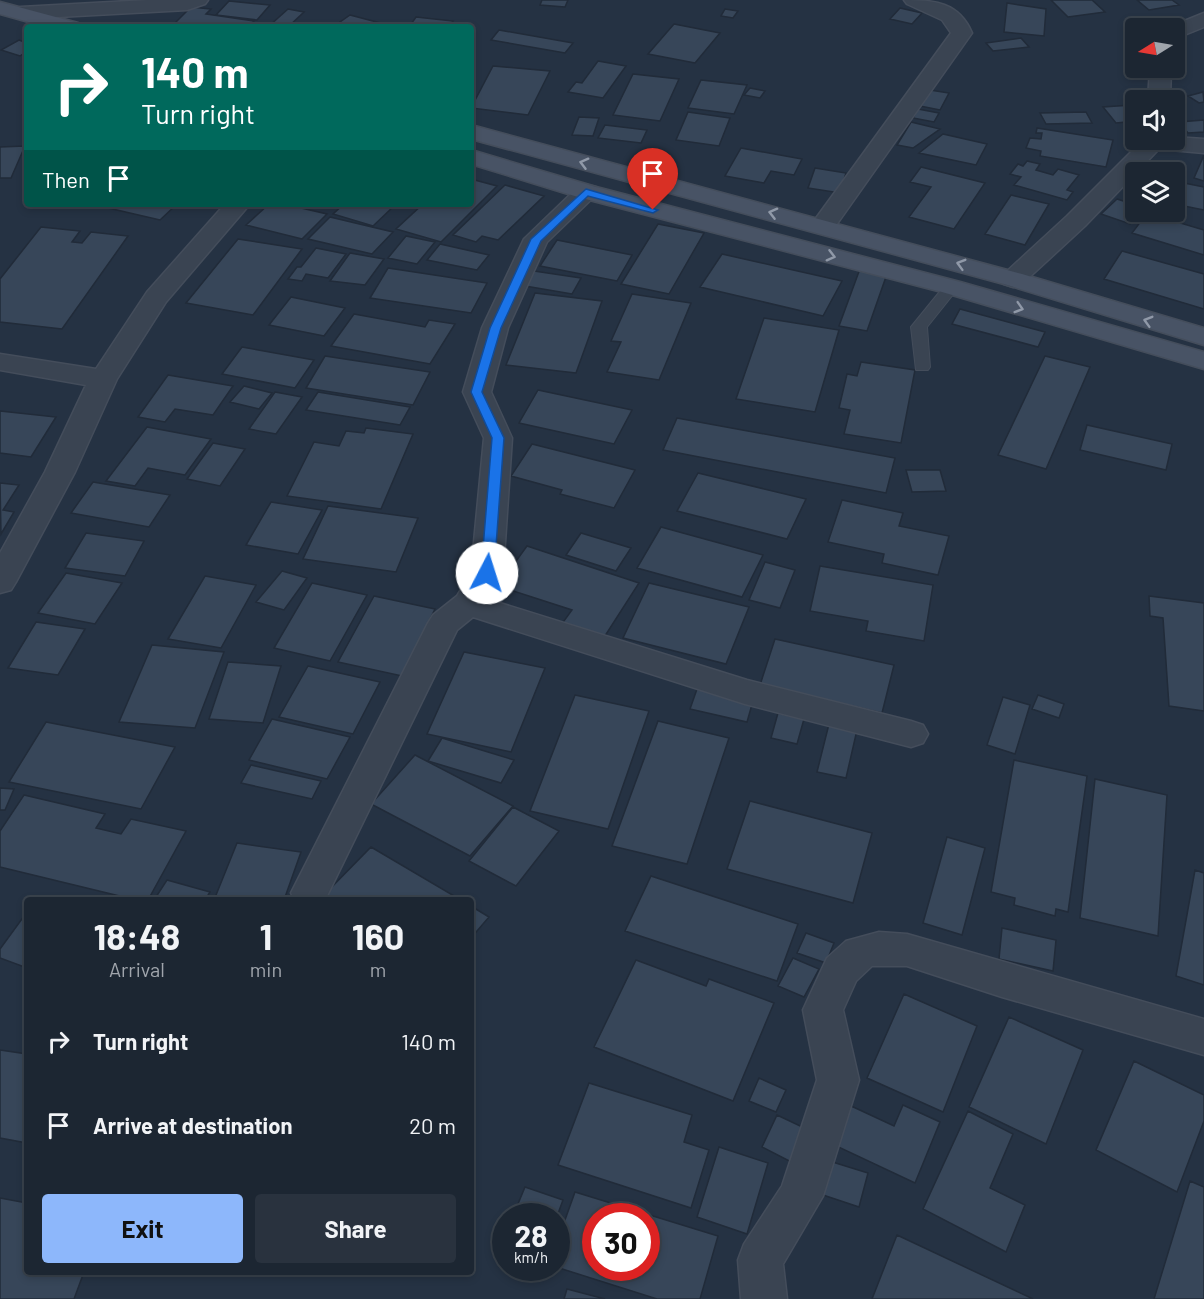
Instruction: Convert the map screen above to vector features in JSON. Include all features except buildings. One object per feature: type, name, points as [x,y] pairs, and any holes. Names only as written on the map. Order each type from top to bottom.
[{"type":"main road","points":[[0,8],[60,24]]},
{"type":"main road","points":[[0,27],[24,34]]},
{"type":"main road","points":[[474,133],[1013,279],[1204,337]]},
{"type":"main road","points":[[474,158],[586,192],[951,287],[1204,361]]},
{"type":"street","points":[[21,13],[187,4],[198,0]]},
{"type":"street","points":[[823,226],[962,33],[960,24],[949,16],[914,0]]},
{"type":"street","points":[[1185,28],[1204,19]]},
{"type":"street","points":[[1185,144],[1204,146]]},
{"type":"street","points":[[1013,279],[1076,221],[1145,150]]},
{"type":"street","points":[[310,893],[444,623],[468,604],[487,573],[498,438],[477,392],[495,328],[536,239],[586,192]]},
{"type":"street","points":[[0,582],[60,472],[103,379],[156,298],[235,207]]},
{"type":"street","points":[[0,362],[103,379]]},
{"type":"street","points":[[468,604],[745,693],[911,734]]},
{"type":"street","points":[[764,1299],[760,1260],[801,1196],[838,1080],[823,1010],[841,970],[860,953],[879,948],[907,950],[1002,980],[1204,1037]]},
{"type":"lane","points":[[922,367],[918,327],[951,287]]},
{"type":"route","points":[[487,573],[498,438],[477,392],[495,328],[503,310],[536,239],[586,192],[653,210]]}]
